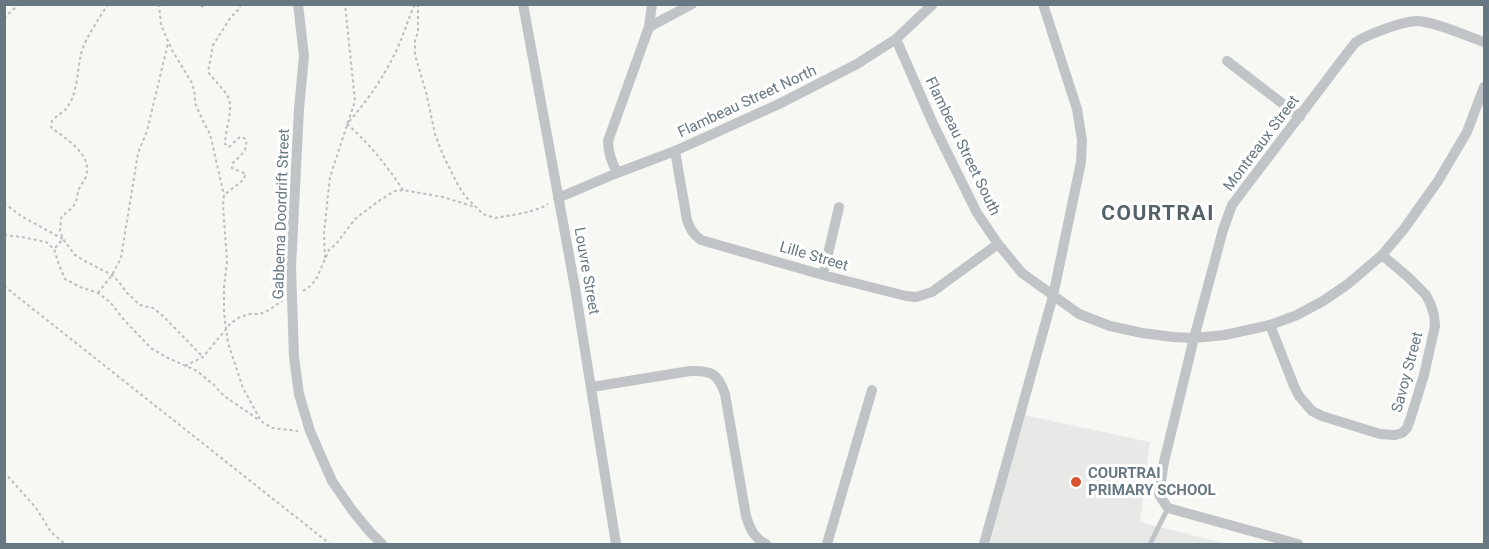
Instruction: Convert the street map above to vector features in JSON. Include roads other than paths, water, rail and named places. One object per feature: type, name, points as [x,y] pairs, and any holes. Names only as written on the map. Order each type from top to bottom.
[{"type":"street","name":"Gabbema Doordrift Street","points":[[298,4],[304,56],[291,268],[295,366],[299,394],[310,431],[332,481],[352,510],[382,544]]},
{"type":"street","name":"Louvre Street","points":[[523,4],[592,387],[616,544]]},
{"type":"street","points":[[617,173],[610,158],[608,141],[649,27],[652,4]]},
{"type":"street","points":[[649,27],[692,4]]},
{"type":"street","name":"Flambeau Street North","points":[[558,198],[675,151],[779,104],[857,63],[896,39],[933,4]]},
{"type":"street","points":[[984,544],[1053,296],[1081,162],[1082,140],[1077,109],[1043,4]]},
{"type":"street","name":"Montreaux Street","points":[[1168,508],[1159,494],[1164,462],[1194,338],[1232,205],[1355,43],[1370,34],[1407,22],[1418,21],[1485,42]]},
{"type":"street","name":"Flambeau Street South","points":[[896,39],[934,126],[976,213],[1022,273],[1079,314],[1110,326],[1173,337],[1194,338],[1225,335],[1270,325],[1297,315],[1348,284],[1382,255],[1404,230],[1438,181],[1467,132],[1485,87]]},
{"type":"street","points":[[1227,61],[1300,117]]},
{"type":"street","name":"Lille Street","points":[[675,151],[687,220],[690,229],[701,240],[906,296],[923,296],[932,292],[998,244]]},
{"type":"street","points":[[823,274],[839,207]]},
{"type":"street","name":"Savoy Street","points":[[1270,325],[1293,386],[1312,411],[1380,434],[1402,433],[1407,428],[1424,375],[1435,326],[1434,315],[1426,295],[1382,255]]},
{"type":"street","points":[[592,387],[690,371],[710,372],[717,377],[725,394],[746,516],[753,534],[766,544]]},
{"type":"street","points":[[827,544],[872,390]]},
{"type":"street","points":[[1168,508],[1298,544]]},
{"type":"lane","points":[[1150,544],[1168,508]]},
{"type":"place","name":"COURTRAI PRIMARY SCHOOL","points":[[1076,482]]},
{"type":"district","name":"COURTRAI","points":[[1158,213]]}]
